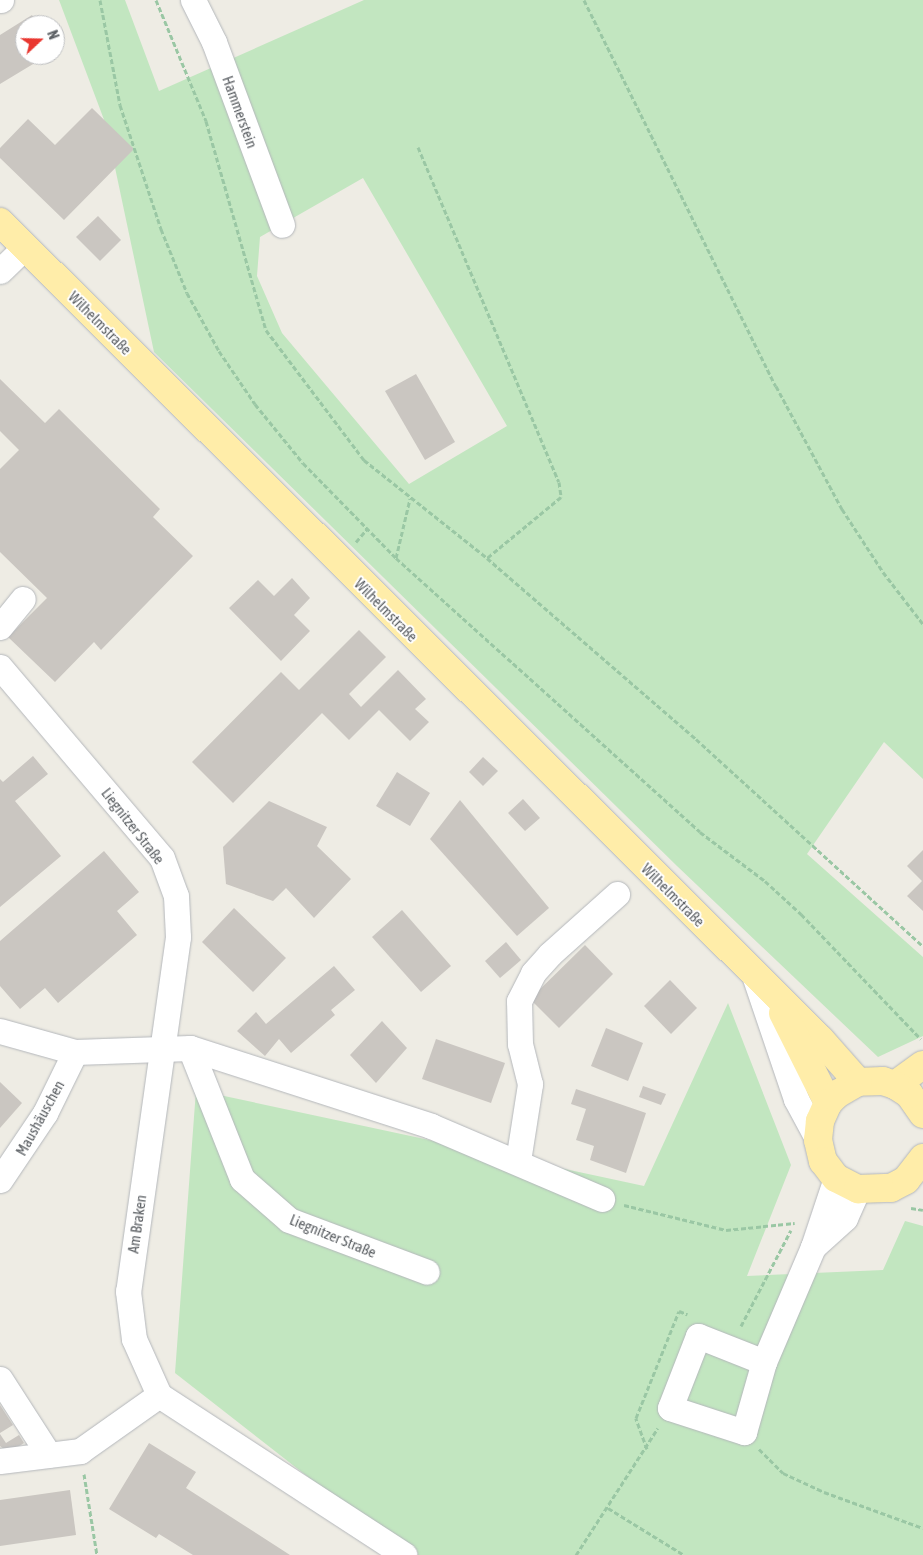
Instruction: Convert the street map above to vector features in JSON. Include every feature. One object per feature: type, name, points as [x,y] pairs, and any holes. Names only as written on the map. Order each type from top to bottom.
[{"type":"main road","name":"Wilhelmstraße","points":[[0,222],[774,996],[820,1039],[858,1082]]},
{"type":"main road","name":"Wilhelmstraße","points":[[774,996],[828,1103]]},
{"type":"main road","points":[[923,1114],[909,1094],[908,1076],[858,1082],[837,1094],[828,1103],[820,1121],[818,1140],[823,1161],[847,1183],[875,1191],[915,1183],[923,1158]]},
{"type":"street","name":"Hammerstein","points":[[193,0],[214,42],[282,225]]},
{"type":"street","points":[[0,271],[25,247]]},
{"type":"street","points":[[0,627],[22,598]]},
{"type":"street","name":"Liegnitzer Straße","points":[[0,667],[162,858],[176,896],[178,937],[160,1049]]},
{"type":"street","points":[[518,1161],[530,1084],[520,1044],[519,1001],[533,973],[550,954],[617,894]]},
{"type":"street","points":[[754,976],[796,1099],[818,1140]]},
{"type":"street","points":[[0,1031],[75,1052],[190,1048],[431,1126],[518,1161],[602,1200]]},
{"type":"street","name":"Liegnitzer Straße","points":[[190,1048],[242,1179],[289,1220],[427,1272]]},
{"type":"street","name":"Am Braken","points":[[159,1395],[134,1340],[128,1291],[160,1049]]},
{"type":"street","name":"Maushäuschen","points":[[0,1180],[45,1113],[75,1052]]},
{"type":"street","points":[[764,1362],[698,1336],[670,1408],[744,1432],[764,1362],[813,1247],[845,1218],[847,1183]]},
{"type":"street","points":[[0,1379],[49,1454]]},
{"type":"street","points":[[0,1461],[80,1451],[159,1395],[404,1555]]},
{"type":"path","points":[[100,0],[120,105],[161,229],[187,293],[219,351],[255,404],[303,463],[396,558],[700,832],[794,908],[923,1042]]},
{"type":"path","points":[[156,0],[206,121],[266,330],[364,460],[410,499],[487,558],[696,739],[923,946]]},
{"type":"path","points":[[584,0],[767,368],[842,509],[883,572],[923,624]]},
{"type":"path","points":[[418,147],[560,489],[561,497],[487,558]]},
{"type":"path","points":[[396,558],[410,499]]},
{"type":"path","points":[[602,1200],[726,1230],[795,1223]]},
{"type":"path","points":[[744,1432],[784,1473],[824,1492],[923,1528]]},
{"type":"path","points":[[576,1555],[647,1449]]},
{"type":"path","points":[[80,1451],[97,1555]]},
{"type":"path","points":[[608,1508],[684,1555]]},
{"type":"green space","points":[[59,0],[125,0],[159,91],[364,0],[923,0],[923,779],[884,742],[807,854],[923,957],[923,1036],[878,1057],[677,866],[154,352],[106,125]],"holes":[[[363,178],[507,426],[409,484],[282,333],[257,276],[260,237]]]},
{"type":"green space","points":[[728,1003],[791,1165],[747,1276],[883,1270],[905,1221],[923,1226],[923,1555],[408,1555],[175,1373],[196,1090],[644,1186]]},
{"type":"building","points":[[15,26],[15,65],[31,65],[0,84],[0,35]]},
{"type":"building","points":[[92,108],[134,149],[64,220],[0,158],[0,148],[28,119],[55,145]]},
{"type":"building","points":[[98,216],[121,240],[100,261],[76,237]]},
{"type":"building","points":[[416,374],[455,442],[425,460],[385,391]]},
{"type":"building","points":[[0,379],[45,423],[59,409],[160,509],[153,517],[193,556],[101,650],[94,642],[55,682],[8,637],[47,598],[0,552],[0,469],[19,450],[0,431]]},
{"type":"building","points":[[292,578],[310,598],[294,615],[310,631],[281,661],[229,608],[258,580],[274,596]]},
{"type":"building","points":[[359,630],[386,657],[349,694],[361,707],[398,670],[426,699],[415,709],[429,722],[410,741],[379,710],[349,740],[322,713],[233,803],[192,762],[281,672],[299,690]]},
{"type":"building","points":[[33,756],[48,774],[15,801],[61,856],[0,907],[0,779],[3,782]]},
{"type":"building","points":[[483,757],[498,771],[483,786],[469,772]]},
{"type":"building","points":[[397,772],[430,793],[410,826],[376,806]]},
{"type":"building","points":[[523,799],[540,818],[525,831],[508,813]]},
{"type":"building","points":[[460,800],[549,908],[517,936],[430,839]]},
{"type":"building","points":[[269,801],[327,827],[317,846],[351,879],[314,918],[286,888],[273,901],[226,884],[223,847]]},
{"type":"building","points":[[923,850],[923,911],[907,896],[922,881],[907,866]]},
{"type":"building","points":[[104,851],[139,892],[117,911],[137,935],[58,1003],[45,988],[20,1009],[0,986],[0,941]]},
{"type":"building","points":[[234,908],[286,958],[253,992],[202,942]]},
{"type":"building","points":[[402,910],[451,966],[421,992],[372,937]]},
{"type":"building","points":[[506,942],[521,960],[500,978],[485,961]]},
{"type":"building","points":[[585,945],[613,974],[559,1028],[530,999]]},
{"type":"building","points":[[334,966],[355,990],[331,1010],[335,1015],[291,1053],[279,1039],[265,1056],[237,1031],[256,1012],[266,1024]]},
{"type":"building","points":[[670,980],[697,1008],[671,1034],[644,1006]]},
{"type":"building","points":[[382,1021],[407,1048],[376,1083],[350,1055]]},
{"type":"building","points":[[606,1028],[643,1043],[628,1081],[591,1066]]},
{"type":"building","points":[[436,1039],[505,1063],[491,1103],[422,1079]]},
{"type":"building","points":[[0,1082],[22,1103],[0,1128]]},
{"type":"building","points":[[643,1086],[666,1094],[661,1105],[639,1097]]},
{"type":"building","points":[[576,1089],[646,1113],[626,1173],[590,1160],[594,1146],[576,1140],[586,1109],[571,1104]]},
{"type":"building","points":[[0,1405],[13,1425],[0,1433]]},
{"type":"building","points":[[0,1434],[6,1443],[19,1435],[24,1443],[13,1450],[4,1449],[0,1446]]},
{"type":"building","points":[[149,1443],[196,1472],[186,1488],[290,1555],[193,1555],[159,1534],[156,1538],[109,1509]]},
{"type":"building","points":[[70,1490],[76,1535],[0,1546],[0,1500]]}]
